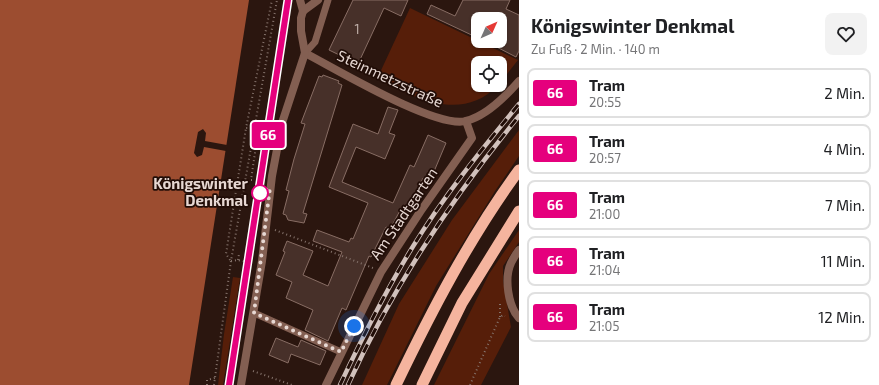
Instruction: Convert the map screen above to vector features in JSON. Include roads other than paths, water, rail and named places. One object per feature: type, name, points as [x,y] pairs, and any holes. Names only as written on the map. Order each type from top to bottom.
[{"type":"highway","points":[[396,385],[446,286],[465,252],[518,171]]},
{"type":"highway","points":[[422,385],[462,303],[519,211]]},
{"type":"street","points":[[241,385],[254,313],[272,176],[282,124],[305,53],[301,31],[303,11],[300,0]]},
{"type":"street","points":[[303,11],[318,0]]},
{"type":"street","name":"Steinmetzstraße","points":[[305,53],[401,102],[439,118],[453,121],[466,121]]},
{"type":"street","points":[[466,121],[484,112],[499,101],[519,81]]},
{"type":"street","name":"Am Stadtgarten","points":[[326,385],[381,272],[420,212],[472,138],[466,121]]},
{"type":"street","points":[[519,250],[510,264],[508,280],[510,301],[519,318]]},
{"type":"lane","points":[[305,53],[315,42],[328,0]]},
{"type":"lane","points":[[254,313],[341,352]]},
{"type":"tram line","points":[[229,385],[288,0]]},
{"type":"tram line","name":"66","points":[[229,385],[260,193],[288,0]]},
{"type":"railway","points":[[340,385],[383,298],[436,210],[519,104]]},
{"type":"railway","points":[[348,385],[384,314],[425,245],[470,179],[519,116]]},
{"type":"place","name":"Königswinter Denkmal","points":[[260,193]]}]
